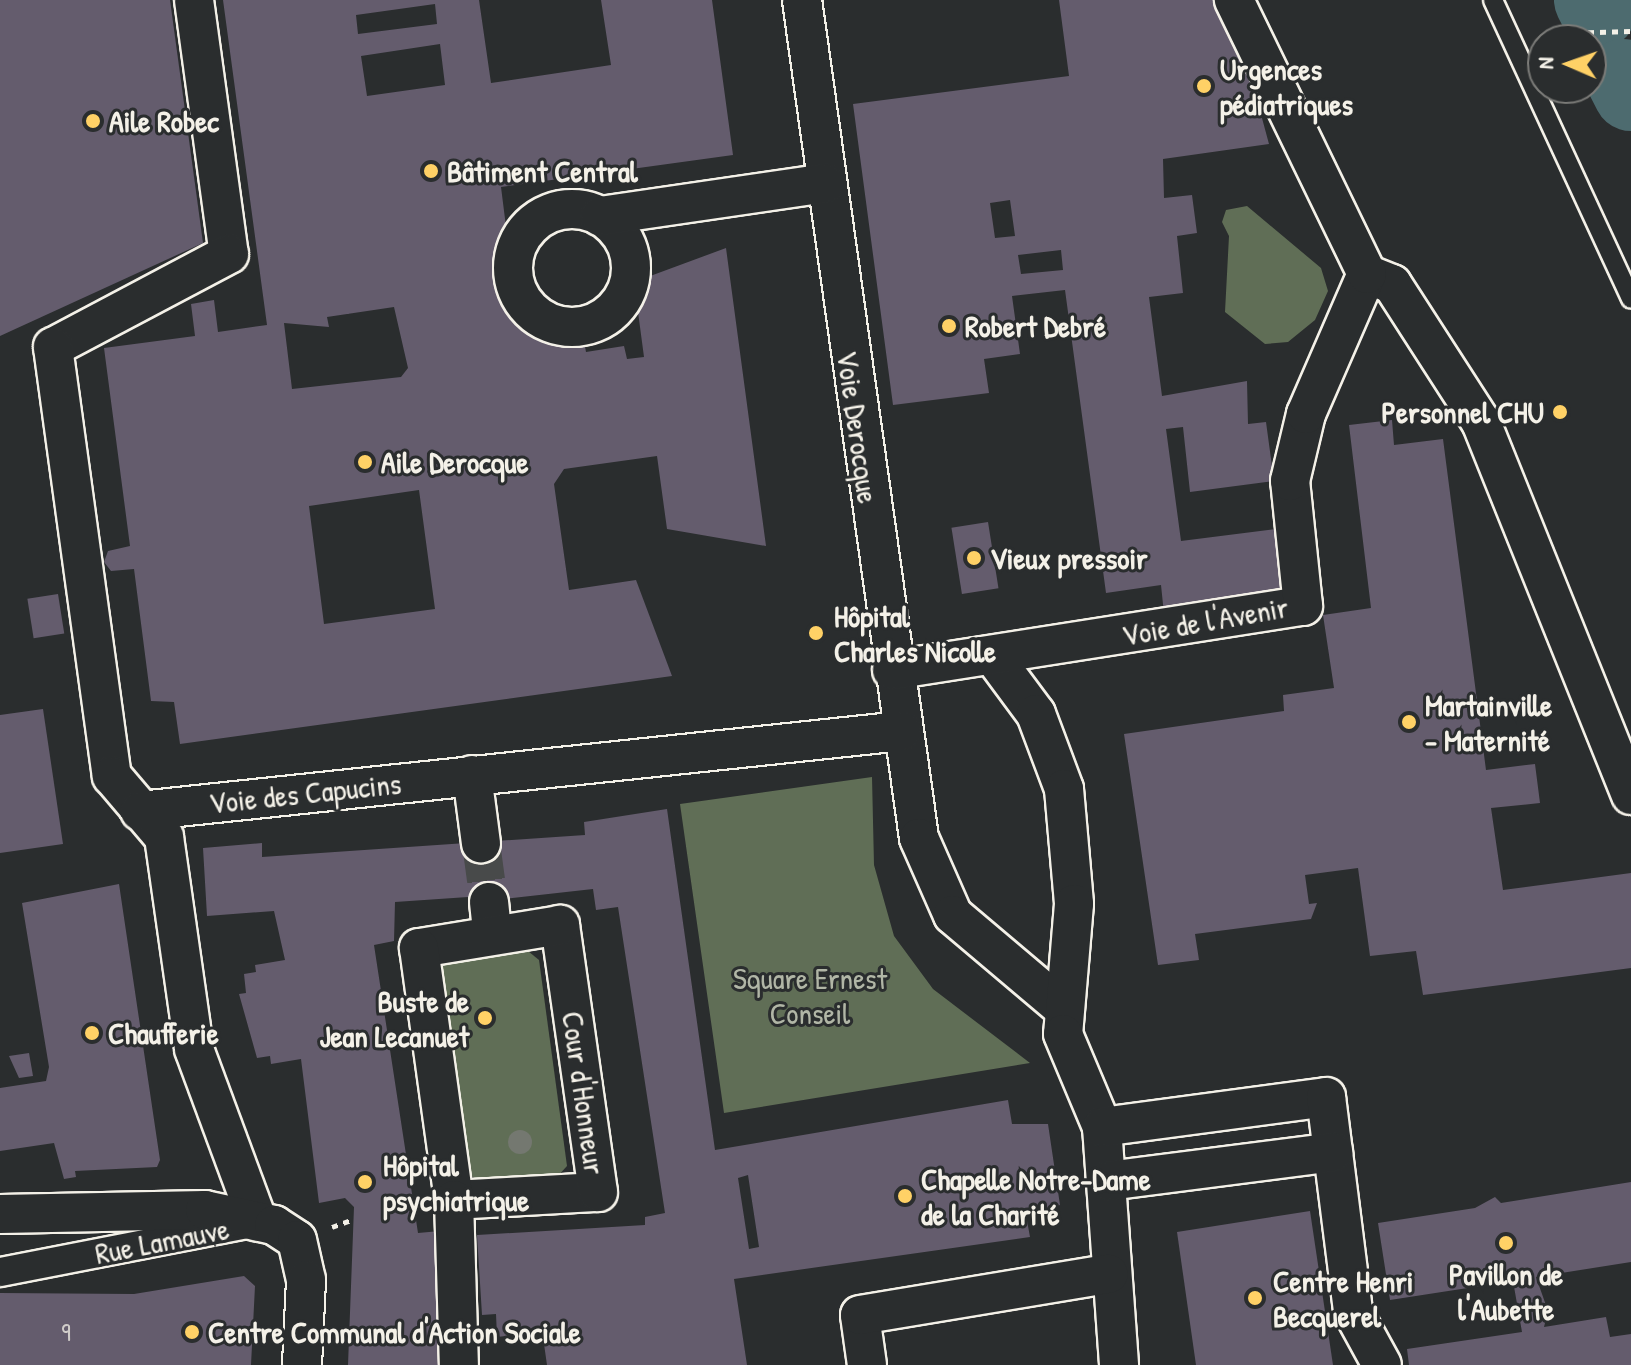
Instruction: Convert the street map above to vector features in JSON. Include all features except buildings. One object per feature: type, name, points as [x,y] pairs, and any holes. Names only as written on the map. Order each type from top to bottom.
[{"type":"street","points":[[194,0],[229,254],[53,347],[112,776],[164,837],[194,1049],[258,1222],[297,1240],[306,1280],[302,1365]]},
{"type":"street","name":"Voie Derocque","points":[[802,0],[892,670],[919,838],[936,887],[962,924],[1063,1008]]},
{"type":"street","points":[[1234,0],[1367,274],[1392,284],[1481,422],[1631,795]]},
{"type":"street","points":[[600,216],[825,183]]},
{"type":"street","name":"Voie de l'Avenir","points":[[892,670],[1303,606],[1290,481],[1306,414],[1367,274]]},
{"type":"street","points":[[993,656],[1036,714],[1064,789],[1074,904],[1063,1034],[1102,1127],[1108,1181],[1109,1274],[1119,1365]]},
{"type":"street","name":"Voie des Capucins","points":[[140,811],[902,731]]},
{"type":"street","points":[[472,775],[481,843]]},
{"type":"street","name":"Cour d'Honneur","points":[[490,918],[560,925],[598,1192],[454,1200],[419,948],[490,918]]},
{"type":"street","points":[[1102,1127],[1326,1097],[1353,1312],[1382,1365]]},
{"type":"street","points":[[1108,1181],[1333,1152]]},
{"type":"street","points":[[454,1200],[459,1365]]},
{"type":"street","name":"Rue Lamauve","points":[[0,1214],[205,1210],[258,1222]]},
{"type":"street","name":"Rue Lamauve","points":[[0,1272],[258,1222]]},
{"type":"street","points":[[867,1365],[860,1315],[1109,1274]]},
{"type":"lane","points":[[1493,0],[1631,299]]},
{"type":"path","points":[[1607,32],[1631,31]]},
{"type":"green space","points":[[1247,206],[1321,268],[1328,291],[1315,320],[1288,342],[1265,344],[1225,312],[1229,236],[1222,222],[1226,210]]},
{"type":"green space","name":"Square Ernest Conseil","points":[[872,777],[874,865],[894,936],[933,989],[1030,1063],[724,1113],[680,804]]},
{"type":"green space","points":[[523,947],[539,960],[567,1166],[557,1177],[478,1181],[469,1174],[438,965],[449,953]]},
{"type":"waterway","points":[[1592,0],[1598,12]]},
{"type":"waterway","points":[[1623,77],[1631,93]]},
{"type":"tunnel","points":[[481,843],[489,902]]},
{"type":"place","name":"Urgences pédiatriques","points":[[1204,86]]},
{"type":"place","name":"Aile Robec","points":[[93,121]]},
{"type":"place","name":"Bâtiment Central","points":[[431,171]]},
{"type":"place","name":"Robert Debré","points":[[949,326]]},
{"type":"place","name":"Personnel CHU","points":[[1560,412]]},
{"type":"place","name":"Aile Derocque","points":[[365,462]]},
{"type":"place","name":"Vieux pressoir","points":[[974,558]]},
{"type":"place","name":"Hôpital Charles Nicolle","points":[[816,633]]},
{"type":"place","name":"Martainville - Maternité","points":[[1409,722]]},
{"type":"place","name":"Buste de Jean Lecanuet","points":[[485,1018]]},
{"type":"place","name":"Chaufferie","points":[[92,1033]]},
{"type":"place","name":"Hôpital psychiatrique","points":[[365,1182]]},
{"type":"place","name":"Chapelle Notre-Dame de la Charité","points":[[905,1196]]},
{"type":"place","name":"Pavillon de l'Aubette","points":[[1506,1243]]},
{"type":"place","name":"Centre Henri Becquerel","points":[[1255,1298]]},
{"type":"place","name":"Centre Communal d'Action Sociale","points":[[192,1332]]}]
